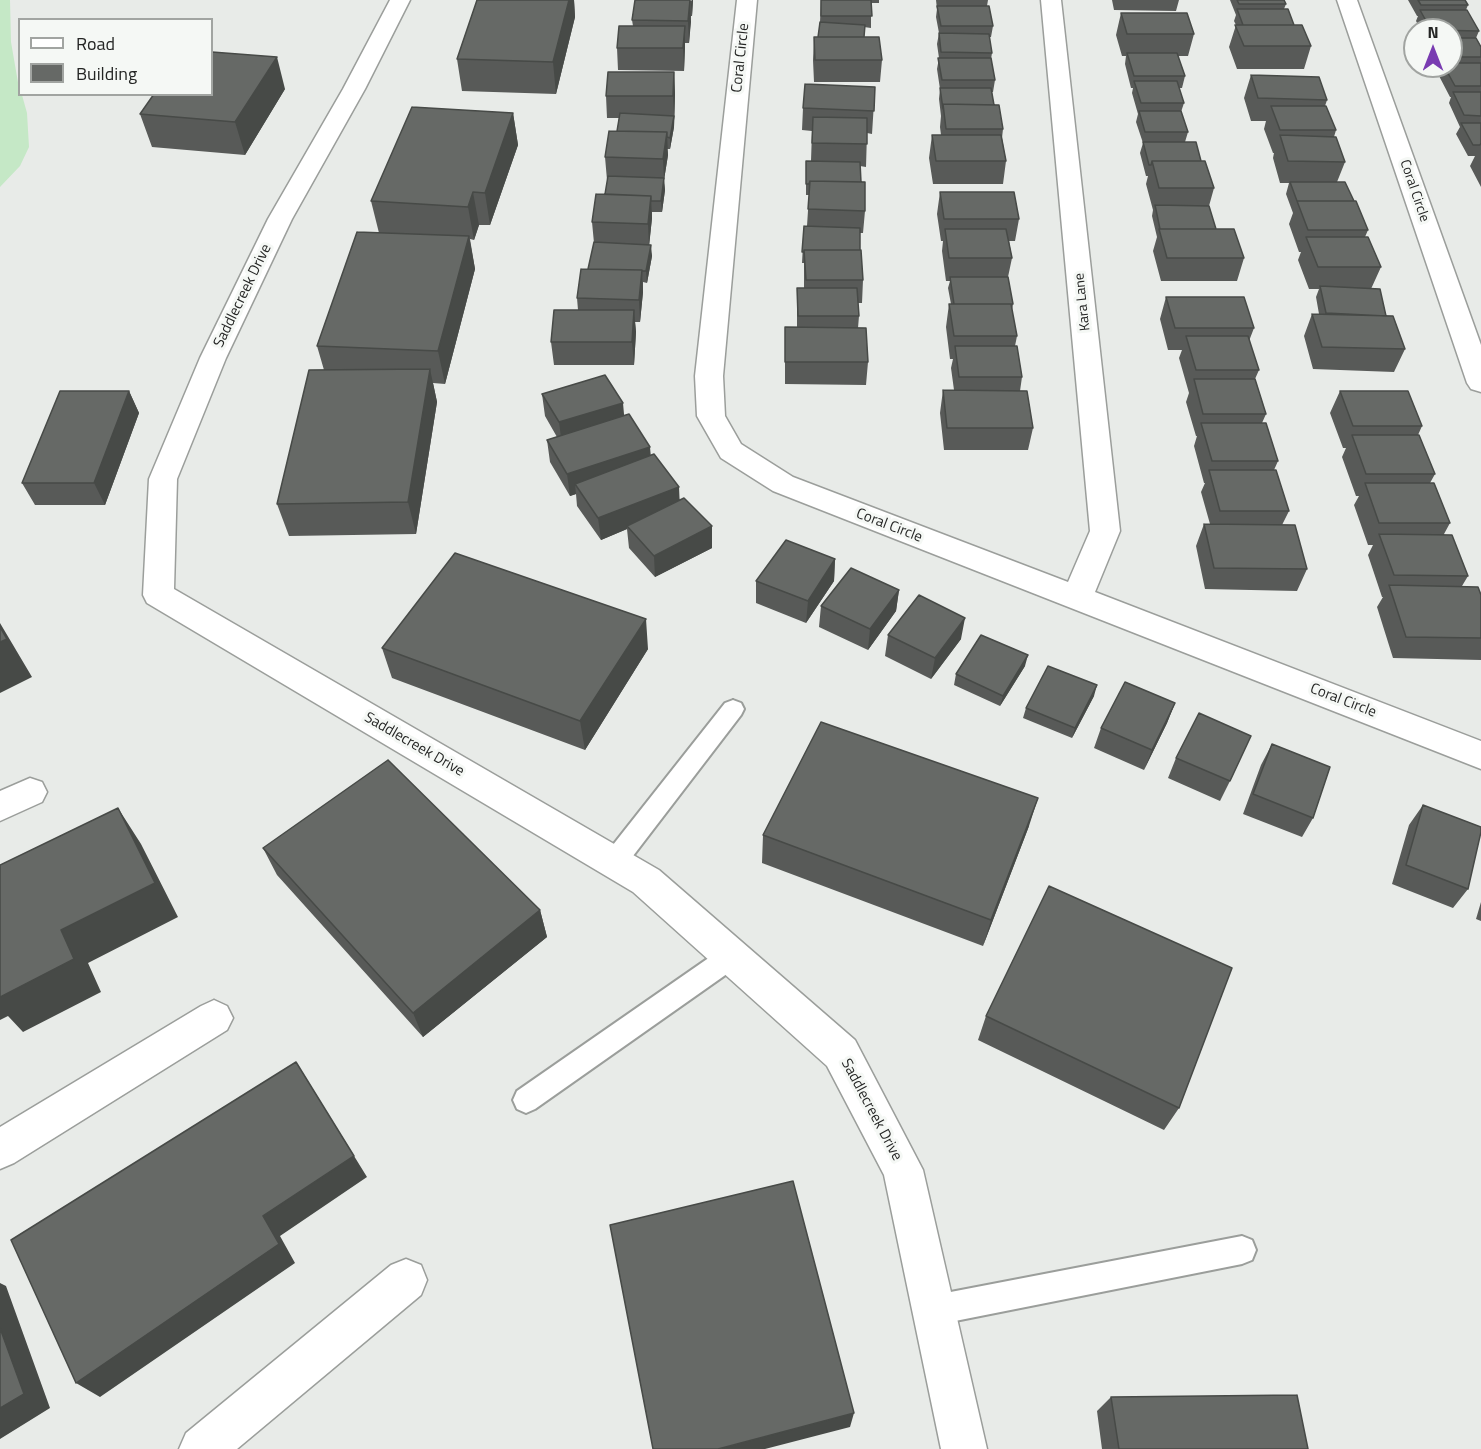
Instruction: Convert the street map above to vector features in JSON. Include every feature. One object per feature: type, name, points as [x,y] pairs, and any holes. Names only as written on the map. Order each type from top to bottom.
[{"type":"street","name":"Saddlecreek Drive","points":[[400,0],[354,89],[280,219],[213,358],[163,479],[158,595],[646,881],[841,1053],[903,1170],[964,1449]]},
{"type":"street","name":"Coral Circle","points":[[747,0],[709,376],[711,416],[731,452],[783,484],[1481,755]]},
{"type":"street","name":"Kara Lane","points":[[1051,0],[1105,531],[1077,598]]},
{"type":"street","name":"Coral Circle","points":[[1347,0],[1481,383]]},
{"type":"street","points":[[0,807],[30,792]]},
{"type":"street","points":[[0,1149],[214,1018]]},
{"type":"street","points":[[223,1442],[406,1280]]},
{"type":"lane","points":[[614,862],[733,709]]},
{"type":"lane","points":[[526,1100],[732,956]]},
{"type":"lane","points":[[935,1310],[1242,1250]]},
{"type":"green space","points":[[0,0],[10,0],[11,42],[18,96],[22,96],[27,113],[29,147],[20,166],[0,187]]},
{"type":"building","points":[[477,0],[569,0],[553,62],[457,59]]},
{"type":"building","points":[[635,0],[690,0],[688,21],[632,20]]},
{"type":"building","points":[[821,0],[871,0],[872,16],[821,16]]},
{"type":"building","points":[[1237,0],[1284,0],[1286,4],[1239,4]]},
{"type":"building","points":[[1418,0],[1465,0],[1468,5],[1421,5]]},
{"type":"building","points":[[937,6],[989,6],[993,26],[941,26]]},
{"type":"building","points":[[1237,9],[1288,9],[1294,25],[1243,25]]},
{"type":"building","points":[[1420,10],[1467,10],[1479,31],[1463,31],[1463,18],[1424,18]]},
{"type":"building","points":[[1121,13],[1187,13],[1194,34],[1127,34]]},
{"type":"building","points":[[820,22],[865,25],[864,37],[818,37]]},
{"type":"building","points":[[1235,25],[1302,25],[1311,46],[1244,46]]},
{"type":"building","points":[[619,26],[685,26],[683,48],[617,48]]},
{"type":"building","points":[[939,33],[989,34],[992,53],[941,52]]},
{"type":"building","points":[[814,37],[879,37],[882,60],[815,60]]},
{"type":"building","points":[[1463,38],[1476,38],[1481,47],[1481,57],[1463,57]]},
{"type":"building","points":[[213,52],[277,57],[235,122],[140,114],[153,96],[213,96]]},
{"type":"building","points":[[1127,53],[1177,53],[1185,76],[1134,76]]},
{"type":"building","points":[[938,58],[991,58],[995,80],[942,80]]},
{"type":"building","points":[[1463,63],[1481,63],[1481,86],[1455,86],[1451,78],[1463,78]]},
{"type":"building","points":[[608,72],[674,72],[673,96],[606,96]]},
{"type":"building","points":[[1251,75],[1319,77],[1327,100],[1258,98]]},
{"type":"building","points":[[1134,81],[1177,81],[1184,103],[1141,103]]},
{"type":"building","points":[[805,84],[875,87],[874,111],[803,108]]},
{"type":"building","points":[[940,88],[991,88],[994,105],[943,104],[943,109]]},
{"type":"building","points":[[1453,92],[1481,92],[1481,116],[1464,115]]},
{"type":"building","points":[[943,104],[999,105],[1003,129],[946,129]]},
{"type":"building","points":[[1271,106],[1326,106],[1336,130],[1280,130]]},
{"type":"building","points":[[412,107],[513,113],[485,193],[473,192],[468,207],[371,201]]},
{"type":"building","points":[[1139,111],[1181,111],[1188,132],[1145,132]]},
{"type":"building","points":[[620,113],[674,116],[670,138],[667,137],[667,132],[617,131]]},
{"type":"building","points":[[813,117],[867,118],[867,144],[812,143]]},
{"type":"building","points":[[1461,123],[1481,123],[1480,145],[1473,145]]},
{"type":"building","points":[[609,131],[667,132],[663,159],[605,157]]},
{"type":"building","points":[[932,135],[1001,135],[1006,161],[936,161]]},
{"type":"building","points":[[1280,135],[1336,137],[1345,162],[1288,161]]},
{"type":"building","points":[[1143,142],[1196,142],[1201,161],[1152,161],[1149,165]]},
{"type":"building","points":[[806,161],[860,162],[861,182],[810,181],[806,184]]},
{"type":"building","points":[[1152,161],[1205,161],[1214,188],[1159,188]]},
{"type":"building","points":[[608,176],[664,178],[661,201],[651,201],[651,196],[605,194]]},
{"type":"building","points":[[810,181],[865,182],[865,211],[808,209]]},
{"type":"building","points":[[1290,182],[1345,182],[1354,201],[1297,201]]},
{"type":"building","points":[[940,192],[1014,192],[1019,219],[944,219]]},
{"type":"building","points":[[596,194],[651,196],[648,224],[592,222]]},
{"type":"building","points":[[1297,201],[1356,201],[1368,230],[1308,230]]},
{"type":"building","points":[[1155,205],[1209,206],[1216,229],[1160,229]]},
{"type":"building","points":[[804,226],[860,228],[860,250],[804,250],[802,252]]},
{"type":"building","points":[[945,229],[1006,229],[1012,258],[949,258]]},
{"type":"building","points":[[1159,229],[1234,229],[1244,258],[1167,258]]},
{"type":"building","points":[[357,232],[469,236],[438,351],[317,346]]},
{"type":"building","points":[[1306,237],[1368,237],[1381,267],[1318,267]]},
{"type":"building","points":[[594,242],[651,245],[646,271],[588,269]]},
{"type":"building","points":[[804,250],[861,250],[863,280],[806,280]]},
{"type":"building","points":[[581,269],[642,270],[639,300],[577,298]]},
{"type":"building","points":[[950,277],[1008,277],[1013,304],[954,304]]},
{"type":"building","points":[[1320,286],[1380,289],[1386,316],[1326,313]]},
{"type":"building","points":[[797,288],[857,288],[859,316],[798,316]]},
{"type":"building","points":[[1166,297],[1244,297],[1254,328],[1175,328]]},
{"type":"building","points":[[949,304],[1011,304],[1017,336],[954,336]]},
{"type":"building","points":[[554,310],[634,310],[632,342],[551,342]]},
{"type":"building","points":[[1312,314],[1393,316],[1405,349],[1322,347]]},
{"type":"building","points":[[785,327],[866,328],[868,362],[785,362]]},
{"type":"building","points":[[1186,336],[1248,336],[1259,370],[1196,370]]},
{"type":"building","points":[[955,346],[1017,346],[1022,377],[959,377]]},
{"type":"building","points":[[430,369],[408,502],[277,504],[309,370]]},
{"type":"building","points":[[605,375],[623,403],[559,422],[542,394]]},
{"type":"building","points":[[1194,379],[1255,379],[1266,414],[1203,414]]},
{"type":"building","points":[[943,390],[1027,391],[1033,428],[947,428]]},
{"type":"building","points":[[60,391],[129,391],[94,483],[22,483]]},
{"type":"building","points":[[1340,391],[1408,391],[1422,426],[1353,426]]},
{"type":"building","points":[[629,414],[650,447],[567,474],[547,440]]},
{"type":"building","points":[[1201,423],[1266,423],[1278,461],[1212,461]]},
{"type":"building","points":[[1352,435],[1419,435],[1435,474],[1366,474]]},
{"type":"building","points":[[654,454],[679,487],[598,518],[575,484]]},
{"type":"building","points":[[1209,470],[1276,470],[1289,511],[1220,511]]},
{"type":"building","points":[[1365,483],[1434,483],[1450,523],[1379,523]]},
{"type":"building","points":[[684,498],[712,526],[654,556],[627,526]]},
{"type":"building","points":[[1204,524],[1295,525],[1307,569],[1214,568]]},
{"type":"building","points":[[1379,534],[1452,535],[1468,576],[1394,575]]},
{"type":"building","points":[[786,540],[835,559],[808,601],[756,581]]},
{"type":"building","points":[[455,553],[646,619],[580,721],[382,648]]},
{"type":"building","points":[[851,568],[899,590],[870,629],[821,606]]},
{"type":"building","points":[[1389,585],[1478,587],[1481,595],[1481,638],[1406,637]]},
{"type":"building","points":[[919,595],[965,618],[935,658],[888,635]]},
{"type":"building","points":[[0,627],[7,639],[0,642]]},
{"type":"building","points":[[981,635],[1028,655],[1003,696],[956,674]]},
{"type":"building","points":[[1048,666],[1097,685],[1075,728],[1026,708]]},
{"type":"building","points":[[1125,682],[1175,703],[1152,750],[1101,728]]},
{"type":"building","points":[[1199,713],[1251,736],[1230,781],[1176,758]]},
{"type":"building","points":[[821,722],[1038,798],[991,920],[763,835]]},
{"type":"building","points":[[1272,744],[1330,767],[1313,818],[1253,794]]},
{"type":"building","points":[[388,760],[540,910],[413,1013],[263,848]]},
{"type":"building","points":[[1423,805],[1481,827],[1468,889],[1406,865]]},
{"type":"building","points":[[118,808],[155,883],[61,930],[74,959],[0,997],[0,865]]},
{"type":"building","points":[[1049,886],[1232,968],[1179,1108],[986,1016]]},
{"type":"building","points":[[296,1062],[354,1156],[263,1216],[279,1244],[76,1383],[11,1240]]},
{"type":"building","points":[[793,1181],[854,1413],[718,1449],[653,1449],[610,1225]]},
{"type":"building","points":[[0,1328],[24,1394],[0,1408]]},
{"type":"building","points":[[1297,1395],[1308,1449],[1119,1449],[1111,1397]]}]
